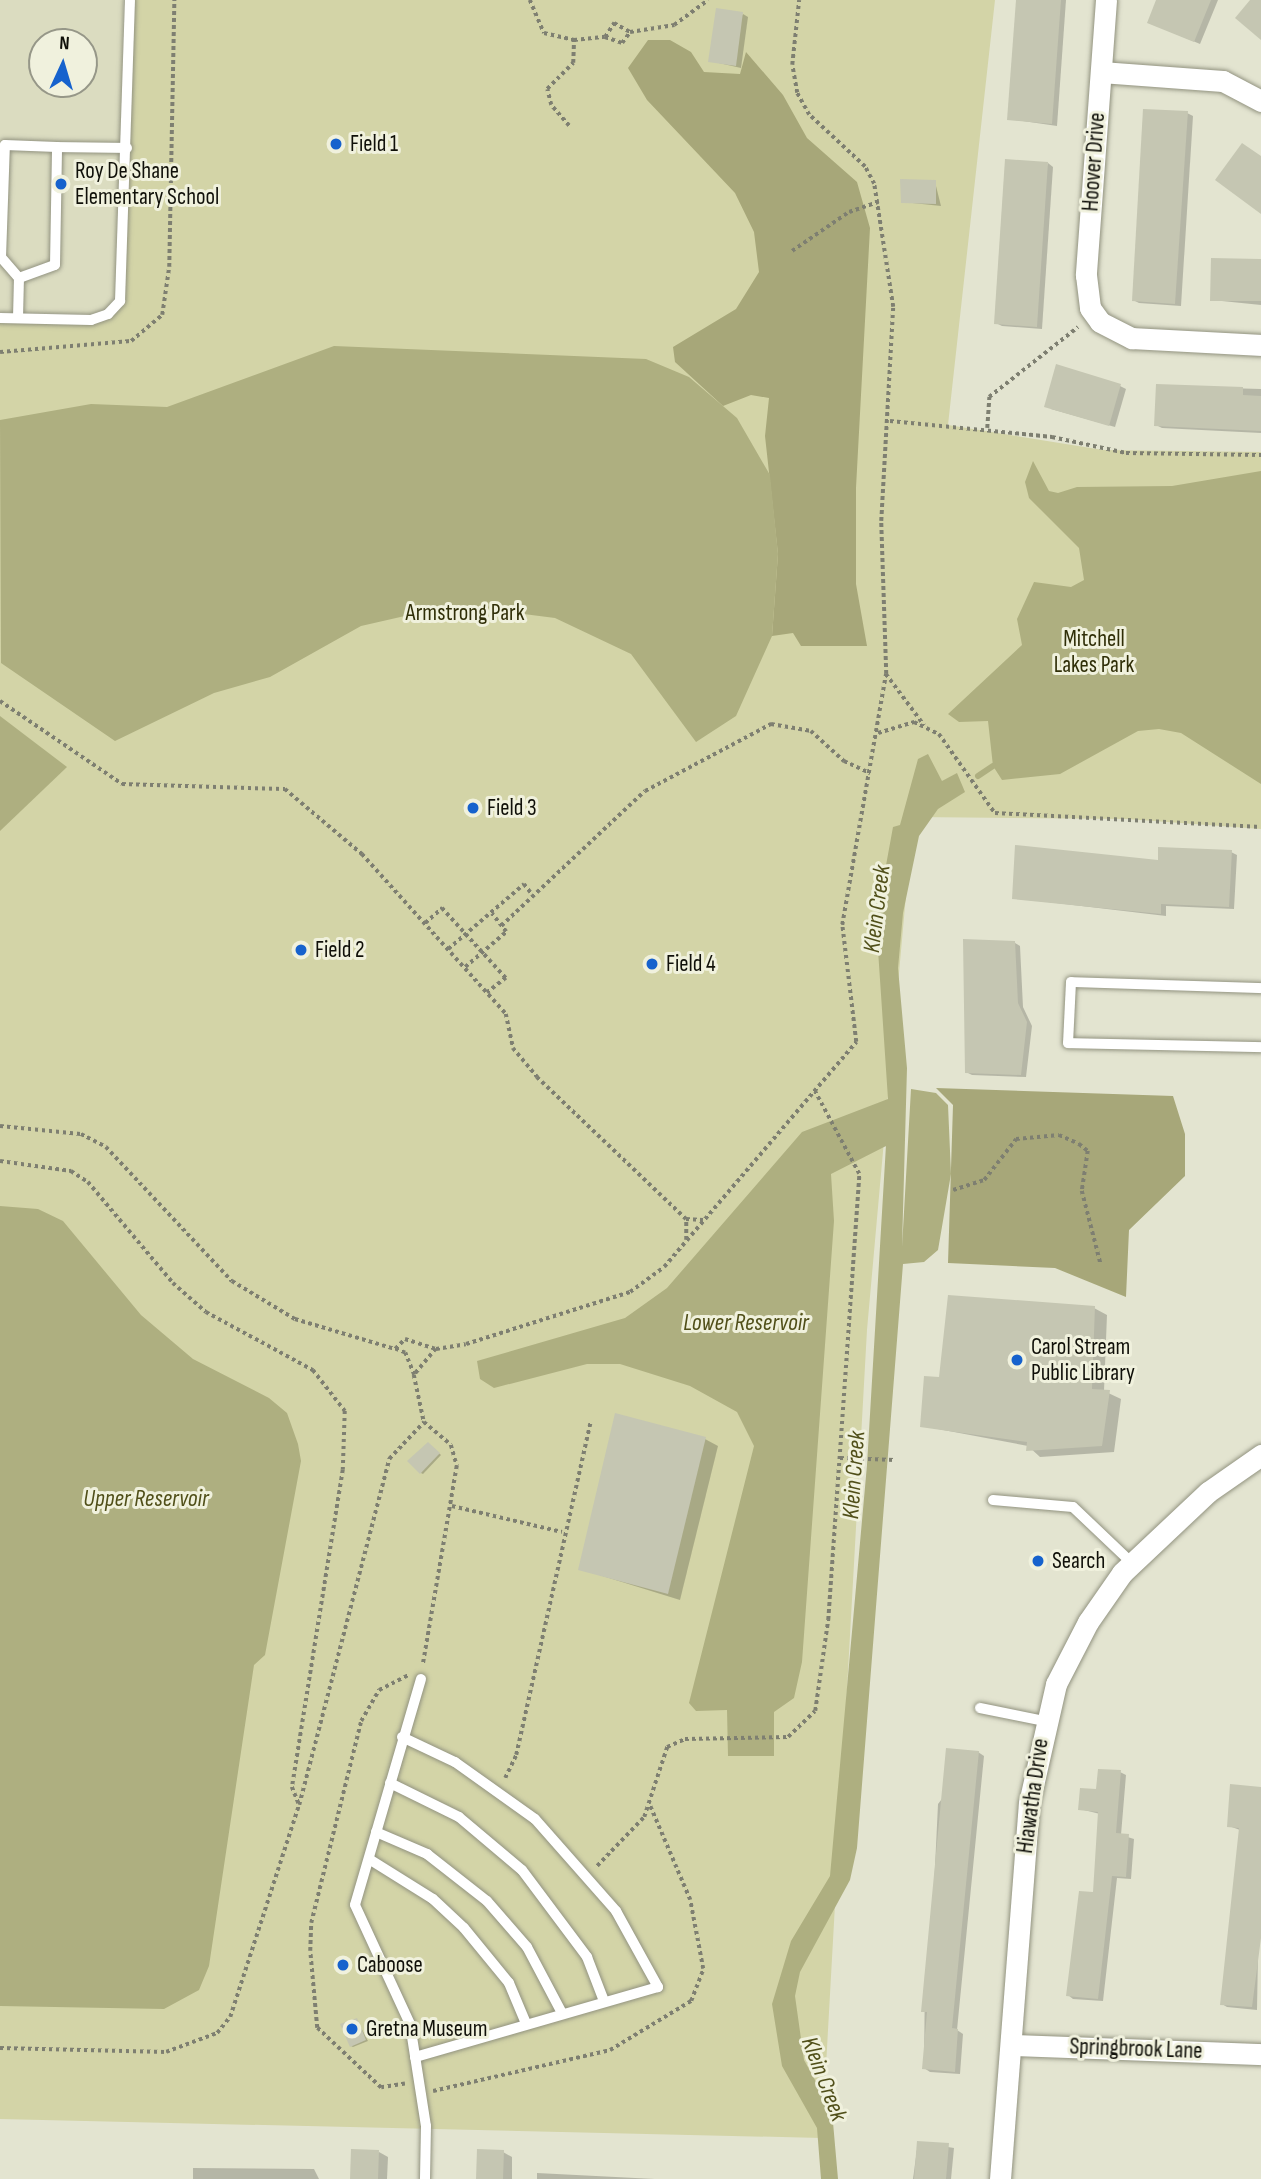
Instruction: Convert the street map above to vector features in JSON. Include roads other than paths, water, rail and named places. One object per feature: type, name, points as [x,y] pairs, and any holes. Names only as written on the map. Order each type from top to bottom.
[{"type":"street","name":"Hoover Drive","points":[[1106,0],[1086,275],[1095,315],[1149,341],[1261,345]]},
{"type":"street","points":[[1101,72],[1223,80],[1261,101]]},
{"type":"street","name":"Hiawatha Drive","points":[[1000,2179],[1029,1803],[1044,1721],[1088,1622],[1132,1563],[1208,1492],[1261,1455]]},
{"type":"street","name":"Springbrook Lane","points":[[1011,2045],[1261,2054]]},
{"type":"lane","points":[[0,318],[91,320],[108,314],[120,301],[130,0]]},
{"type":"lane","points":[[18,318],[19,278],[1,257],[5,145],[127,148]]},
{"type":"lane","points":[[19,278],[55,265],[57,147]]},
{"type":"lane","points":[[1261,988],[1070,982],[1068,1044],[1261,1047]]},
{"type":"lane","points":[[993,1500],[1073,1507],[1132,1563]]},
{"type":"lane","points":[[421,1679],[355,1905],[410,2024],[426,2126],[425,2179]]},
{"type":"lane","points":[[980,1708],[1044,1721]]},
{"type":"lane","points":[[402,1737],[499,1790],[587,1874],[658,1987],[525,2021],[415,2057]]},
{"type":"lane","points":[[390,1783],[459,1817],[522,1870],[587,1957],[604,2001]]},
{"type":"lane","points":[[376,1832],[427,1854],[487,1901],[527,1947],[562,2013]]},
{"type":"lane","points":[[369,1858],[433,1899],[464,1928],[509,1983],[525,2021]]},
{"type":"water","points":[[334,346],[646,359],[689,377],[737,418],[770,475],[778,554],[772,636],[736,716],[696,742],[631,654],[555,618],[453,605],[361,626],[270,677],[214,693],[115,741],[1,663],[0,420],[91,404],[167,407]]},
{"type":"water","points":[[1033,461],[1049,491],[1058,493],[1077,487],[1172,486],[1261,471],[1261,784],[1181,733],[1159,729],[1138,731],[1060,774],[1002,780],[993,766],[988,721],[959,722],[948,714],[1022,645],[1017,619],[1034,582],[1071,587],[1084,580],[1079,548],[1029,498],[1025,482]]},
{"type":"water","points":[[0,716],[67,767],[0,831]]},
{"type":"water","name":"Lower Reservoir","points":[[928,754],[942,781],[957,773],[965,792],[938,809],[919,836],[903,913],[898,968],[907,1068],[902,1247],[911,1089],[936,1093],[948,1105],[951,1174],[938,1250],[924,1262],[903,1264],[857,1848],[850,1880],[800,1972],[795,1996],[804,2060],[832,2111],[838,2179],[821,2179],[817,2128],[782,2066],[772,2004],[791,1941],[830,1876],[867,1465],[886,1146],[831,1174],[834,1221],[802,1662],[794,1698],[774,1712],[774,1756],[728,1756],[727,1710],[696,1711],[689,1703],[754,1446],[737,1412],[690,1386],[620,1364],[587,1364],[494,1388],[480,1379],[477,1361],[625,1318],[667,1288],[802,1132],[888,1099],[876,920],[893,827],[900,825],[918,759]]},
{"type":"water","name":"Upper Reservoir","points":[[0,1206],[38,1209],[63,1221],[141,1315],[193,1359],[269,1398],[287,1413],[298,1444],[301,1461],[265,1655],[254,1665],[209,1966],[199,1990],[164,2009],[0,2006]]},
{"type":"waterway","points":[[978,776],[993,766]]},
{"type":"place","name":"Field 1","points":[[336,144]]},
{"type":"place","name":"Roy De Shane Elementary School","points":[[61,184]]},
{"type":"place","name":"Field 3","points":[[473,808]]},
{"type":"place","name":"Field 2","points":[[301,950]]},
{"type":"place","name":"Field 4","points":[[652,964]]},
{"type":"place","name":"Carol Stream Public Library","points":[[1017,1360]]},
{"type":"place","name":"Search","points":[[1038,1561]]},
{"type":"place","name":"Caboose","points":[[343,1965]]},
{"type":"place","name":"Gretna Museum","points":[[352,2029]]},
{"type":"park label","name":"Armstrong Park","points":[[465,613]]},
{"type":"park label","name":"Mitchell Lakes Park","points":[[1094,652]]},
{"type":"water label","name":"Klein Creek","points":[[877,909]]},
{"type":"water label","name":"Klein Creek","points":[[854,1475]]},
{"type":"water label","name":"Klein Creek","points":[[824,2079]]}]
